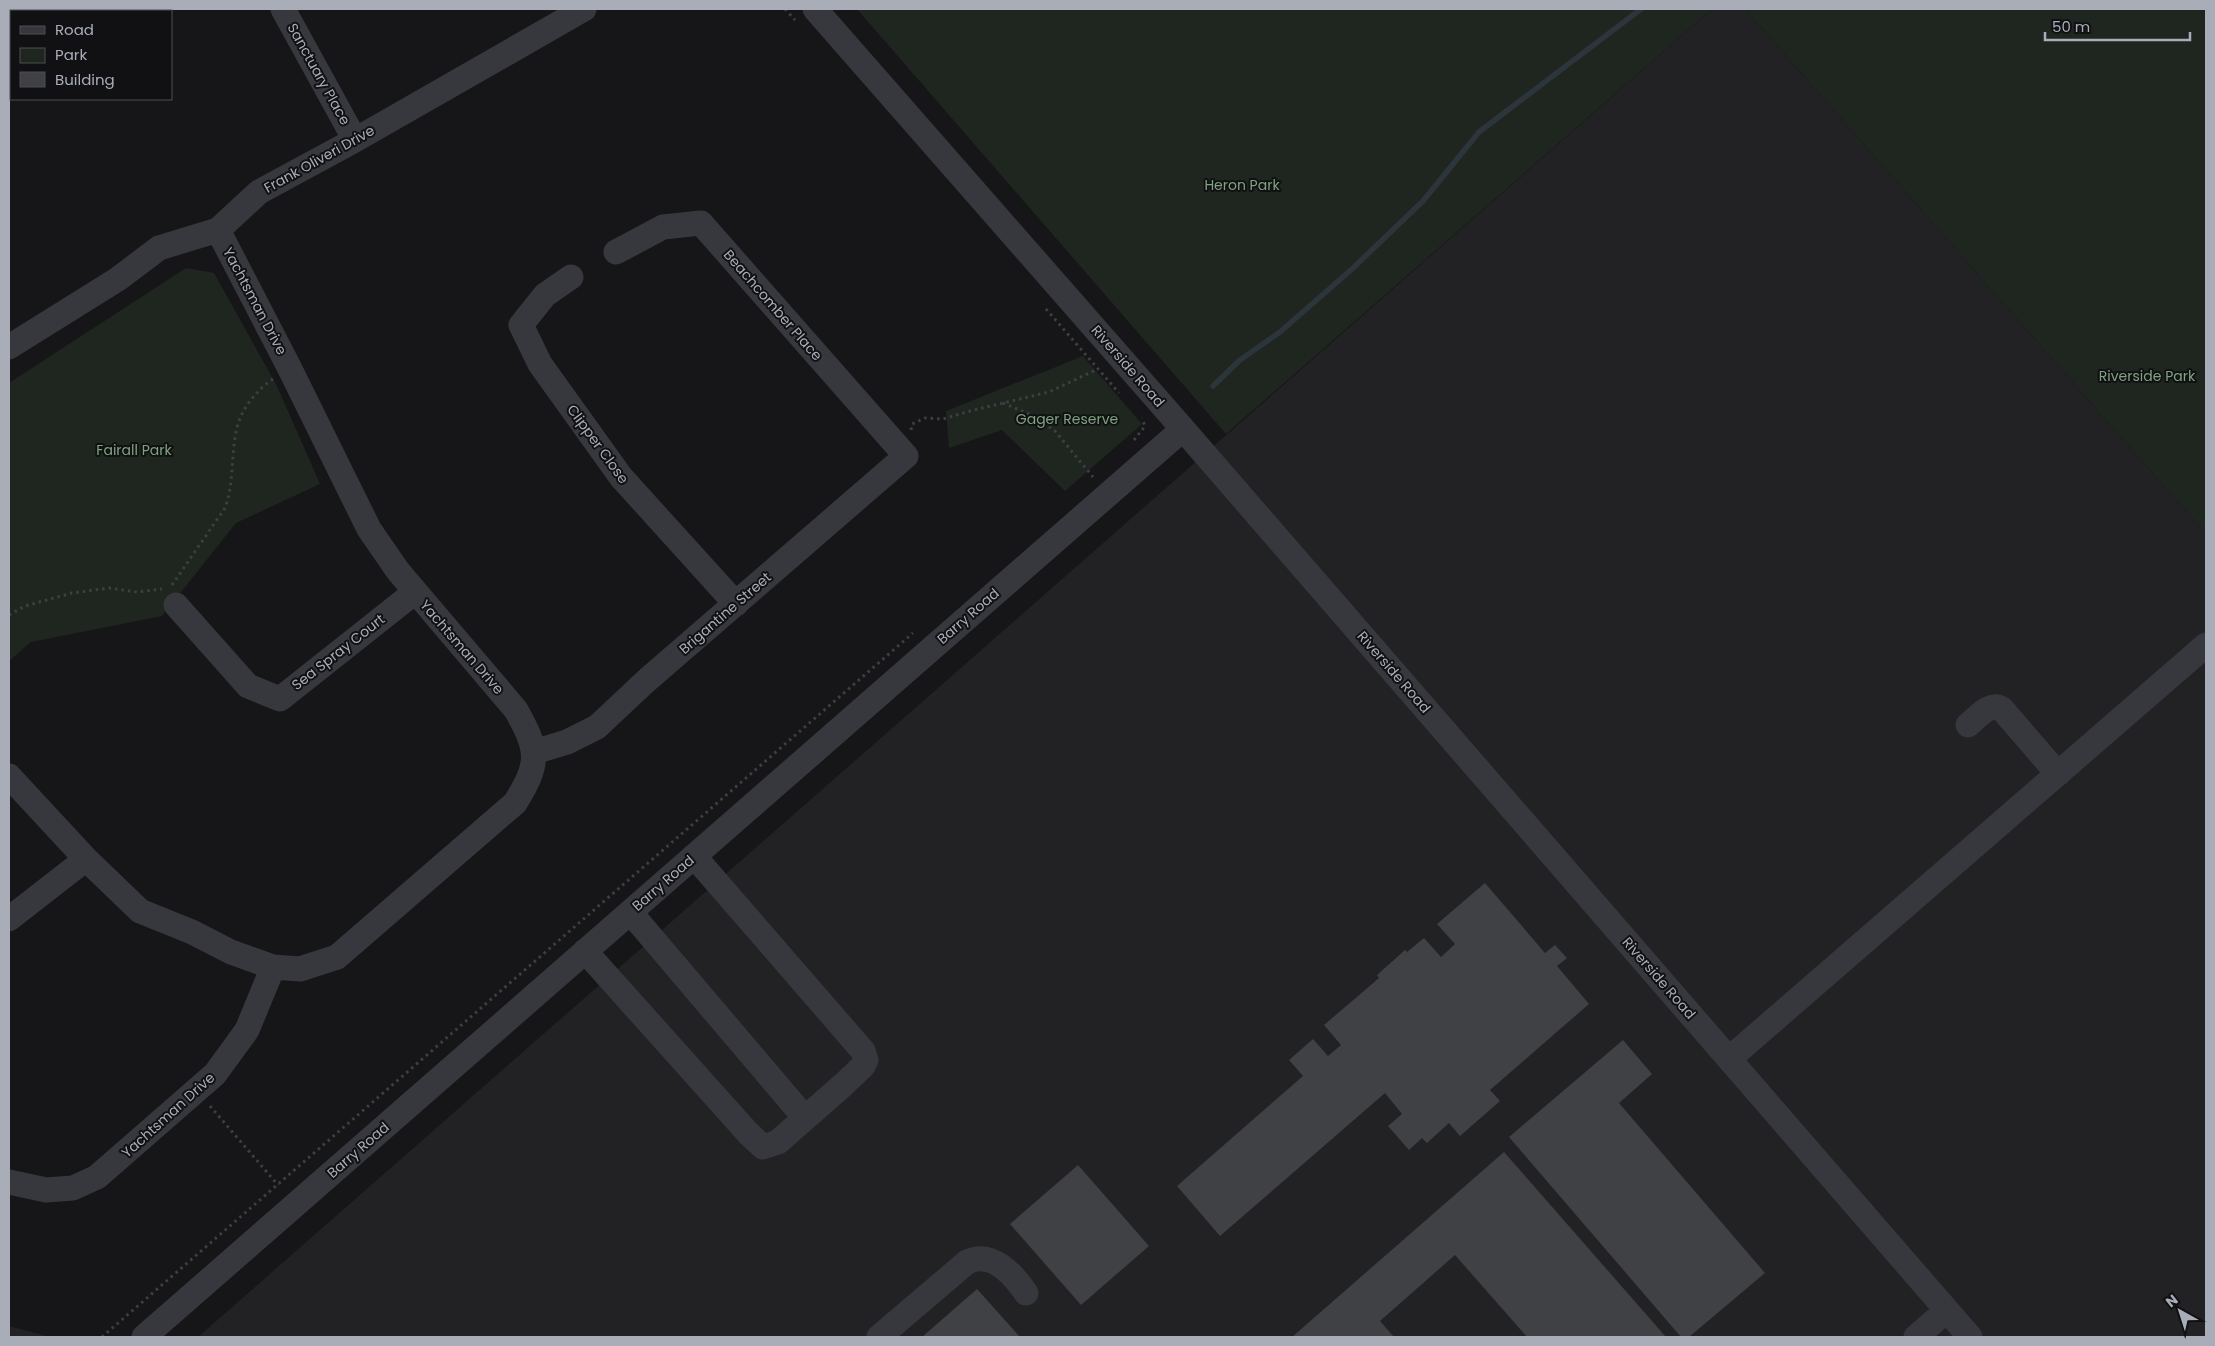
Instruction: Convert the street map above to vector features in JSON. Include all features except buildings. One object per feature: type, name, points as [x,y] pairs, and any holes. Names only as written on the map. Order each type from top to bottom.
[{"type":"street","name":"Sanctuary Place","points":[[283,9],[355,140]]},
{"type":"street","name":"Frank Oliveri Drive","points":[[9,346],[118,280],[159,248],[218,230],[259,192],[355,140],[584,9]]},
{"type":"street","name":"Riverside Road","points":[[815,9],[1183,429],[1970,1337]]},
{"type":"street","name":"Beachcomber Place","points":[[616,252],[663,227],[701,223],[906,456]]},
{"type":"street","name":"Yachtsman Drive","points":[[9,776],[86,859],[140,911],[192,932],[231,952],[274,967],[300,968],[337,957],[515,803],[530,779],[534,752],[528,730],[516,710],[415,592],[369,529],[289,367],[218,230]]},
{"type":"street","name":"Clipper Close","points":[[571,277],[545,295],[521,325],[540,364],[621,477],[736,604]]},
{"type":"street","name":"Barry Road","points":[[144,1337],[1183,429]]},
{"type":"street","name":"Brigantine Street","points":[[534,752],[566,742],[598,726],[646,681],[906,456]]},
{"type":"street","name":"Sea Spray Court","points":[[176,605],[248,686],[280,698],[415,592]]},
{"type":"street","points":[[1729,1059],[2206,645]]},
{"type":"street","points":[[1968,724],[1992,706],[1997,706],[2002,709],[2058,774]]},
{"type":"street","points":[[585,952],[748,1133],[763,1147],[778,1142],[863,1066],[866,1060],[863,1051],[694,856]]},
{"type":"street","points":[[9,919],[86,859]]},
{"type":"street","points":[[630,912],[805,1118]]},
{"type":"street","name":"Yachtsman Drive","points":[[9,1182],[46,1190],[72,1188],[96,1177],[215,1074],[247,1030],[274,967]]},
{"type":"street","points":[[878,1337],[967,1262],[977,1257],[987,1258],[1001,1267],[1016,1279],[1026,1293]]},
{"type":"street","points":[[1916,1337],[1946,1311]]},
{"type":"path","points":[[9,614],[25,606],[72,593],[109,588],[137,592],[163,589],[172,584],[225,508],[230,495],[238,424],[245,410],[261,387],[289,367]]},
{"type":"path","points":[[906,456],[912,424],[925,418],[943,420],[1048,392],[1098,369],[1124,398]]},
{"type":"path","points":[[1002,403],[1034,416],[1055,431],[1093,477]]},
{"type":"path","points":[[1130,444],[1145,426],[1144,420],[1137,413]]},
{"type":"path","points":[[1086,483],[1100,470]]},
{"type":"path","points":[[102,1337],[918,628]]},
{"type":"path","points":[[208,1104],[278,1185]]},
{"type":"shaded area","points":[[1712,9],[1745,9],[2206,534],[2206,1337],[198,1337]]},
{"type":"shaded area","points":[[9,1326],[50,1337],[9,1337]]},
{"type":"green space","name":"Heron Park","points":[[857,9],[1712,9],[1226,434]]},
{"type":"green space","name":"Riverside Park","points":[[1745,9],[2206,9],[2206,534]]},
{"type":"green space","name":"Fairall Park","points":[[186,268],[214,273],[277,386],[320,484],[236,523],[162,616],[31,642],[9,661],[9,383]]},
{"type":"green space","name":"Gager Reserve","points":[[1083,356],[1142,424],[1065,491],[1002,430],[949,448],[946,411]]},
{"type":"waterway","points":[[1213,386],[1240,360],[1280,332],[1352,269],[1423,201],[1479,132],[1641,9]]}]
